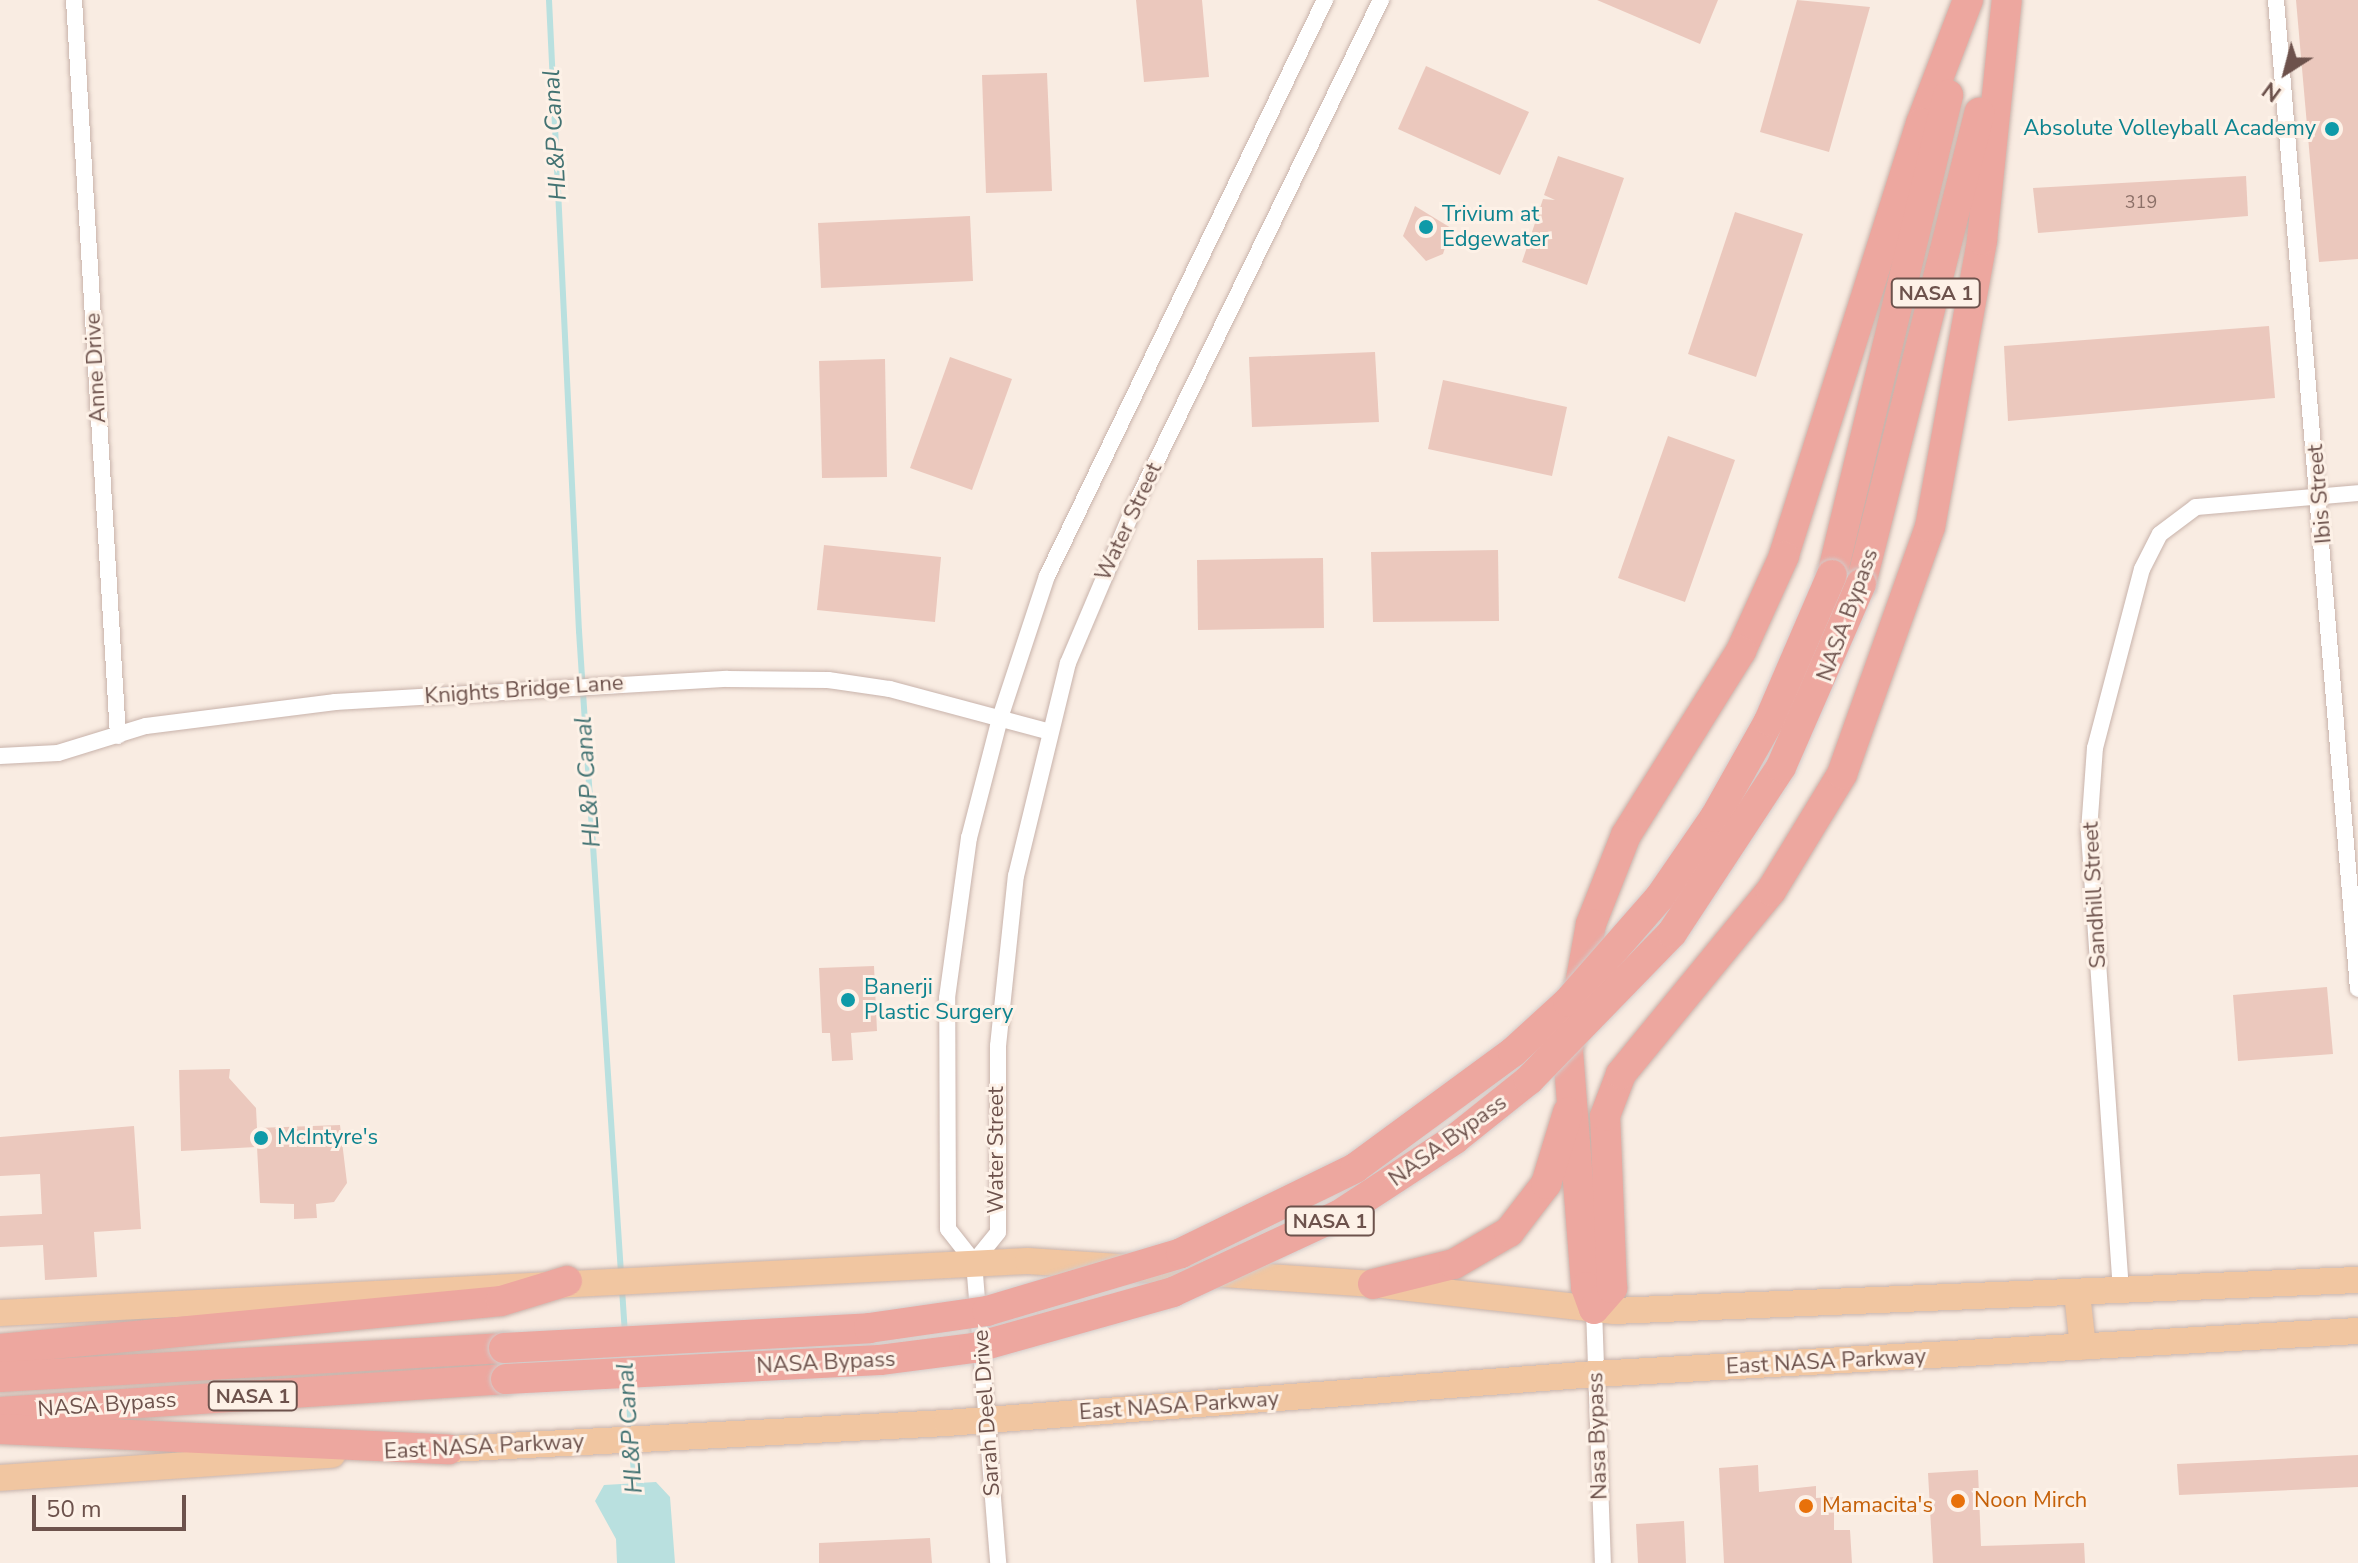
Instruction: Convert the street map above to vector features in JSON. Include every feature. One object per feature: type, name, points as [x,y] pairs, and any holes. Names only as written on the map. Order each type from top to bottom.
[{"type":"highway","name":"NASA Bypass","points":[[0,1377],[869,1328],[987,1311],[1181,1253],[1355,1168],[1513,1052],[1650,909],[1752,754],[1804,651],[1832,575],[1969,0]]},
{"type":"highway","points":[[1969,0],[1921,123],[1784,556],[1741,651],[1640,811],[1601,892],[1571,1014],[1586,1287],[1594,1309],[1612,1288],[1605,1116],[1621,1074],[1771,891],[1842,774],[1925,542],[1982,240],[2007,0]]},
{"type":"highway","name":"NASA Bypass","points":[[0,1412],[506,1379],[880,1360],[974,1348],[1173,1292],[1339,1215],[1444,1147],[1529,1080],[1672,933],[1781,767],[1861,584],[2007,0]]},
{"type":"highway","points":[[1373,1284],[1454,1264],[1494,1244],[1525,1218],[1554,1166],[1573,1091]]},
{"type":"highway","points":[[0,1349],[501,1301],[567,1281]]},
{"type":"highway","points":[[0,1429],[449,1449]]},
{"type":"main road","points":[[0,1313],[974,1262],[1373,1284],[1594,1309],[1708,1311],[2358,1280]]},
{"type":"main road","points":[[2077,1293],[2083,1347]]},
{"type":"main road","name":"East NASA Parkway","points":[[0,1478],[449,1449],[989,1420],[1595,1374],[2358,1331]]},
{"type":"street","name":"Anne Drive","points":[[74,0],[118,736]]},
{"type":"street","points":[[974,1262],[948,1229],[945,1027],[969,838],[1000,718],[1047,576],[1325,0]]},
{"type":"street","name":"Water Street","points":[[974,1262],[998,1232],[1005,973],[1023,835],[1047,731],[1118,543],[1381,0]]},
{"type":"street","name":"Ibis Street","points":[[2276,0],[2320,497],[2358,989]]},
{"type":"street","name":"Sandhill Street","points":[[2121,1291],[2089,831],[2095,748],[2120,645],[2150,551],[2175,520],[2196,507],[2358,493]]},
{"type":"street","name":"Knights Bridge Lane","points":[[0,756],[58,753],[146,726],[335,702],[638,682],[828,680],[1047,731]]},
{"type":"street","name":"Sarah Deel Drive","points":[[974,1262],[998,1563]]},
{"type":"street","name":"Nasa Bypass","points":[[1594,1309],[1603,1563]]},
{"type":"water","points":[[656,1482],[670,1497],[675,1563],[617,1563],[616,1539],[595,1501],[604,1485]]},
{"type":"building","points":[[1136,0],[1202,0],[1209,77],[1144,82]]},
{"type":"building","points":[[1597,0],[1718,0],[1700,44]]},
{"type":"building","points":[[1797,0],[1870,7],[1829,152],[1760,132]]},
{"type":"building","name":"Absolute Volleyball Academy","points":[[2296,0],[2358,0],[2358,259],[2319,262]]},
{"type":"building","points":[[1426,66],[1529,112],[1500,175],[1398,129]]},
{"type":"building","points":[[1047,73],[1052,191],[986,193],[982,75]]},
{"type":"building","points":[[1558,156],[1624,178],[1587,285],[1522,262],[1543,199],[1555,200],[1544,195]]},
{"type":"building","points":[[2246,176],[2248,216],[2038,233],[2033,188]]},
{"type":"building","name":"Trivium at Edgewater","points":[[1415,206],[1451,228],[1443,254],[1426,261],[1403,236]]},
{"type":"building","points":[[1735,212],[1803,234],[1756,377],[1688,354]]},
{"type":"building","points":[[970,216],[973,281],[821,288],[818,223]]},
{"type":"building","points":[[2269,326],[2275,398],[2008,421],[2004,346]]},
{"type":"building","points":[[1375,352],[1379,422],[1252,427],[1249,357]]},
{"type":"building","points":[[950,357],[1012,379],[972,490],[910,468]]},
{"type":"building","points":[[885,359],[887,477],[822,478],[819,361]]},
{"type":"building","points":[[1443,380],[1567,407],[1552,476],[1428,449]]},
{"type":"building","points":[[1668,436],[1735,460],[1685,602],[1618,578]]},
{"type":"building","points":[[824,545],[941,557],[935,622],[817,610]]},
{"type":"building","points":[[1498,550],[1499,621],[1373,622],[1371,552]]},
{"type":"building","points":[[1323,558],[1324,628],[1198,630],[1197,560]]},
{"type":"building","name":"Banerji Plastic Surgery","points":[[874,966],[877,1031],[851,1033],[853,1060],[832,1061],[830,1033],[822,1033],[819,968]]},
{"type":"building","points":[[2327,987],[2333,1054],[2238,1061],[2233,995]]},
{"type":"building","name":"McIntyre's","points":[[230,1069],[229,1078],[256,1108],[257,1128],[340,1125],[347,1183],[334,1202],[316,1204],[317,1218],[294,1219],[294,1204],[260,1203],[257,1147],[181,1151],[179,1070]]},
{"type":"building","points":[[134,1126],[141,1229],[94,1232],[97,1277],[45,1280],[43,1245],[0,1247],[0,1216],[42,1214],[40,1174],[0,1176],[0,1137]]},
{"type":"building","points":[[2358,1455],[2358,1487],[2179,1495],[2177,1464]]},
{"type":"building","points":[[1758,1465],[1759,1492],[1816,1486],[1816,1498],[1834,1497],[1834,1530],[1850,1530],[1852,1563],[1724,1563],[1719,1468]]},
{"type":"building","points":[[1978,1470],[1981,1546],[2084,1543],[2085,1563],[1933,1563],[1928,1473]]},
{"type":"building","points":[[1684,1521],[1686,1563],[1638,1563],[1636,1524]]},
{"type":"building","points":[[930,1538],[932,1563],[819,1563],[819,1543]]},
{"type":"waterway","name":"HL&P Canal","points":[[549,0],[579,631],[621,1274]]},
{"type":"waterway","name":"HL&P Canal","points":[[622,1289],[625,1334]]},
{"type":"waterway","name":"HL&P Canal","points":[[628,1381],[631,1434]]},
{"type":"waterway","name":"HL&P Canal","points":[[632,1445],[635,1490]]},
{"type":"place","name":"Absolute Volleyball Academy","points":[[2332,129]]},
{"type":"place","name":"Trivium at Edgewater","points":[[1426,227]]},
{"type":"place","name":"Banerji Plastic Surgery","points":[[848,1000]]},
{"type":"place","name":"McIntyre's","points":[[261,1138]]},
{"type":"place","name":"Noon Mirch","points":[[1958,1501]]},
{"type":"place","name":"Mamacita's","points":[[1806,1506]]}]
